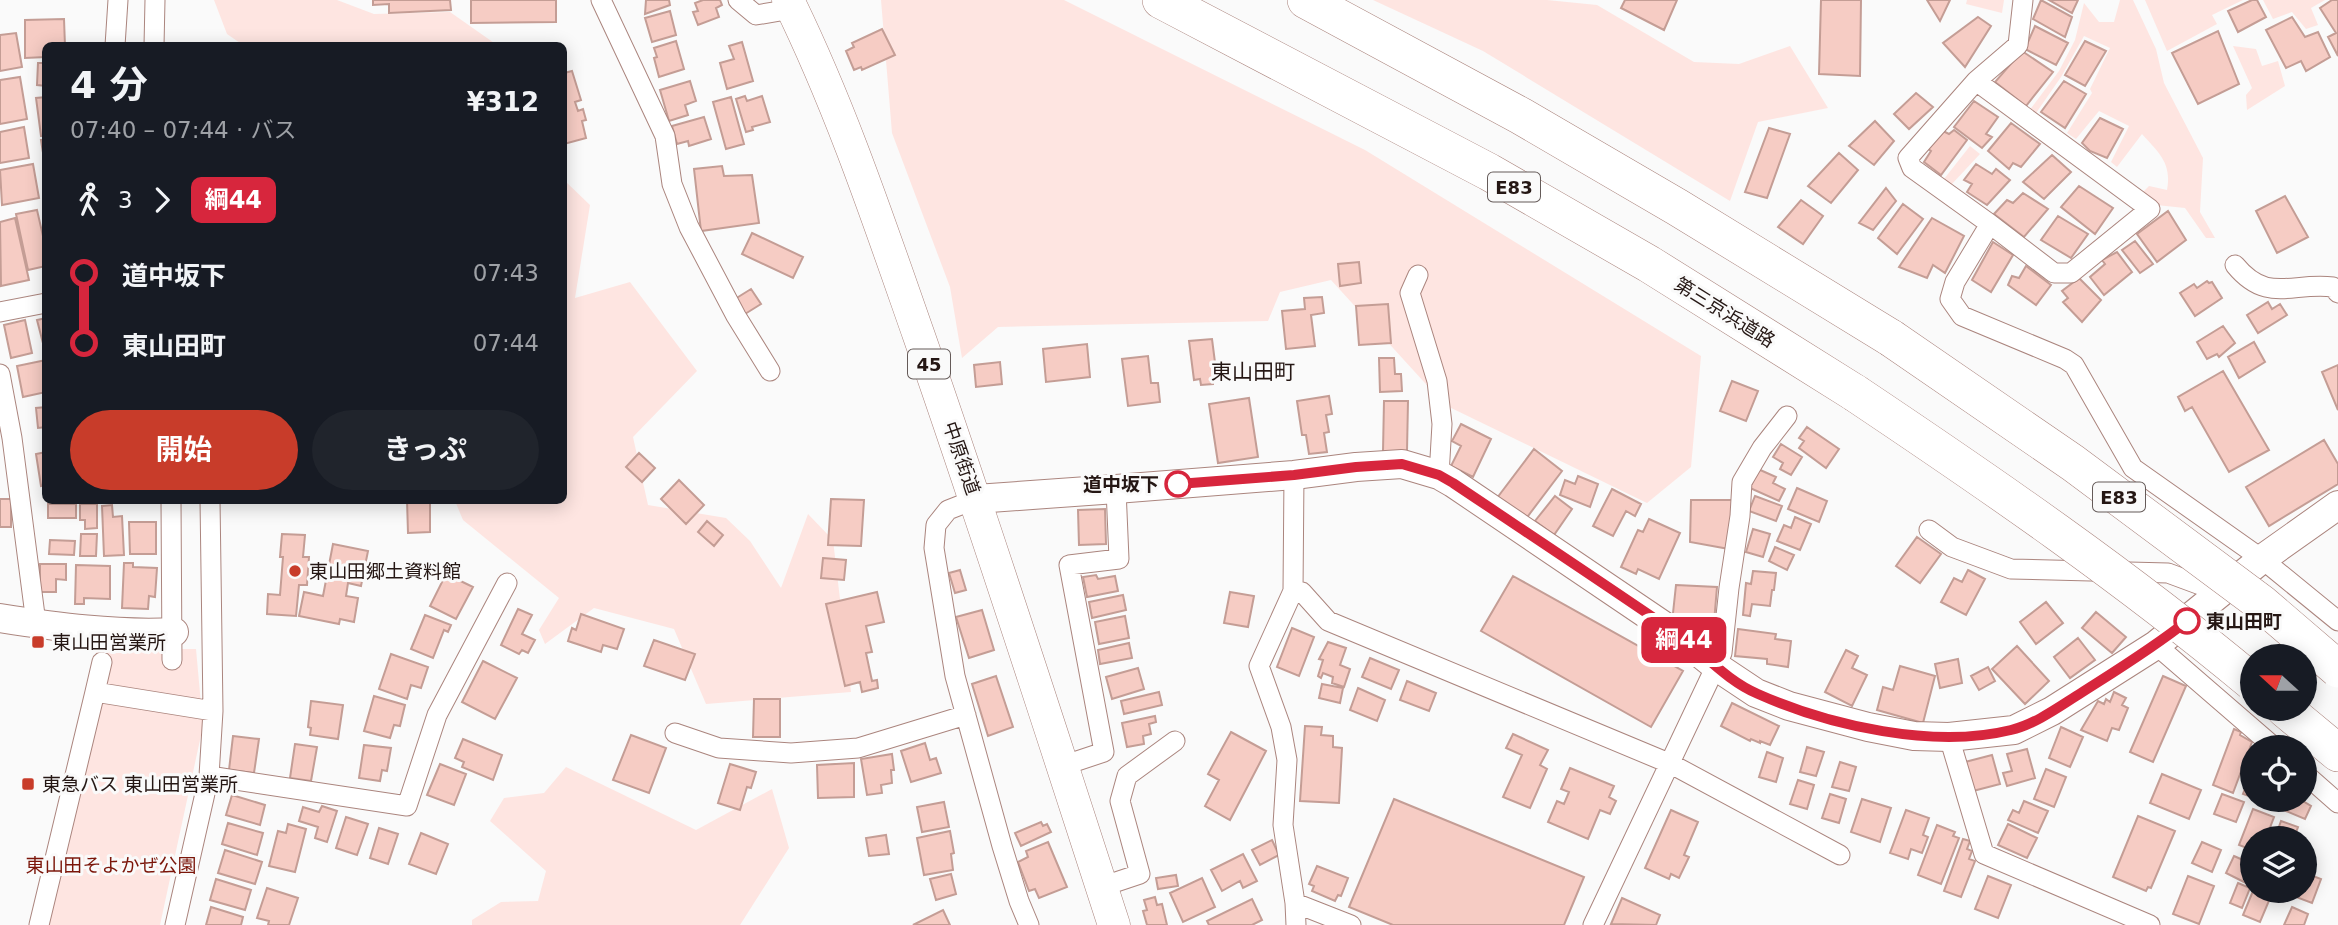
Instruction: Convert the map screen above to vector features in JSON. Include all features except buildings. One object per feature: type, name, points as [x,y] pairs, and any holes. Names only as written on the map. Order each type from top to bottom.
[{"type":"highway","name":"第三京浜道路","points":[[1161,0],[1489,172],[1649,264],[1855,393],[2000,491],[2212,648],[2240,672]]},
{"type":"highway","name":"E83","points":[[1306,0],[1521,116],[1677,207],[1891,338],[2073,463],[2261,603],[2338,669]]},
{"type":"highway","points":[[2299,721],[2338,753]]},
{"type":"main road","name":"中原街道","points":[[790,4],[830,89],[862,173],[976,499],[1114,925]]},
{"type":"street","points":[[115,42],[118,0]]},
{"type":"street","points":[[154,42],[155,0]]},
{"type":"street","points":[[601,0],[665,136],[672,184],[689,227],[736,316],[770,371]]},
{"type":"street","points":[[738,0],[756,15],[790,4]]},
{"type":"street","points":[[1976,81],[2150,209],[2071,273],[2054,273],[1912,168],[1908,158],[1976,81],[2018,45],[2023,0]]},
{"type":"street","points":[[1990,224],[1955,282],[1950,299],[1962,316],[2074,365],[2133,468],[2262,559],[2338,621]]},
{"type":"street","points":[[2235,265],[2246,278],[2260,286],[2282,289],[2320,285],[2333,287],[2338,293]]},
{"type":"street","points":[[1418,275],[1410,293],[1437,381],[1442,424],[1439,475]]},
{"type":"street","points":[[0,312],[42,304]]},
{"type":"street","points":[[0,374],[12,438],[36,624]]},
{"type":"street","points":[[1592,925],[1717,667],[1722,653],[1742,482],[1762,448],[1787,416]]},
{"type":"street","points":[[1029,925],[1002,846],[954,676],[934,548],[936,525],[948,510],[976,499],[1294,475],[1402,464],[1439,475],[1676,634],[1756,694],[1800,710],[1868,727],[1914,736],[1949,737],[2014,730],[2052,711],[2156,645],[2262,559],[2338,505]]},
{"type":"street","points":[[1294,475],[1293,591],[1259,666],[1281,727],[1287,760],[1283,825],[1296,925]]},
{"type":"street","points":[[1062,766],[1104,752],[1069,565],[1119,559],[1116,489]]},
{"type":"street","points":[[171,504],[174,632],[172,660]]},
{"type":"street","points":[[175,925],[209,776],[213,710],[210,504]]},
{"type":"street","points":[[1929,530],[1952,547],[2011,569],[2168,573],[2222,593]]},
{"type":"street","points":[[209,776],[407,806],[436,715],[507,583]]},
{"type":"street","points":[[1293,591],[1302,592],[1328,621],[1671,764],[1840,855]]},
{"type":"street","points":[[0,618],[102,631],[174,632]]},
{"type":"street","points":[[2156,645],[2260,735]]},
{"type":"street","points":[[39,925],[102,662]]},
{"type":"street","points":[[95,692],[213,710]]},
{"type":"street","points":[[674,733],[719,748],[791,753],[858,748],[965,715]]},
{"type":"street","points":[[1949,737],[1983,854],[2150,925]]},
{"type":"street","points":[[1101,887],[1140,874],[1120,801],[1127,776],[1175,741]]},
{"type":"street","points":[[2317,785],[2338,803]]},
{"type":"street","points":[[1295,903],[1351,925]]},
{"type":"green space","points":[[214,0],[337,0],[374,14],[450,12],[493,42],[239,42],[227,34]]},
{"type":"green space","points":[[881,0],[1064,0],[1365,150],[1701,356],[1691,467],[1647,503],[1445,405],[1331,280],[1280,292],[1268,321],[998,327],[962,358],[950,287],[892,133]]},
{"type":"green space","points":[[1373,0],[1547,0],[1597,5],[1694,62],[1739,64],[1790,46],[1828,108],[1758,122],[1730,201],[1483,51]]},
{"type":"green space","points":[[1967,0],[2004,0],[2002,13],[1966,4]]},
{"type":"green space","points":[[2120,0],[2133,0],[2156,49],[2164,83],[2203,158],[2200,212],[2215,238],[2206,238],[2185,208],[2156,205],[2143,192],[2149,186],[2167,190],[2168,173],[2163,159],[2142,134],[2117,167],[2111,162],[2129,126],[2099,111],[2076,139],[2067,133],[2092,93],[2090,89],[2110,48],[2084,36],[2061,77],[2034,116],[2029,111],[2059,71],[2075,40],[2084,3],[2099,22],[2114,22]]},
{"type":"green space","points":[[2145,0],[2243,0],[2212,15],[2217,24],[2167,51]]},
{"type":"green space","points":[[2263,0],[2325,0],[2311,8],[2318,25],[2306,29],[2292,12],[2273,19]]},
{"type":"green space","points":[[2233,46],[2256,49],[2262,66],[2278,61],[2285,86],[2247,110],[2246,95],[2252,88]]},
{"type":"green space","points":[[1970,146],[1980,154],[1951,185],[1944,179]]},
{"type":"green space","points":[[567,183],[590,205],[575,298],[630,282],[697,371],[633,437],[648,505],[726,518],[750,541],[781,588],[808,514],[833,540],[851,692],[706,704],[674,629],[594,608],[545,644],[539,630],[559,598],[463,520],[456,504],[567,504]]},
{"type":"green space","name":"東山田そよかぜ公園","points":[[97,649],[196,649],[203,726],[160,925],[37,925]]},
{"type":"green space","points":[[566,767],[696,830],[772,789],[789,848],[740,925],[472,925],[472,920],[501,902],[538,901],[546,871],[490,821],[504,798],[544,793]]},
{"type":"bus line","name":"綱44","points":[[1178,484],[1402,464],[1425,470],[1453,483],[1676,634],[1756,694],[1822,716],[1914,736],[1949,737],[2014,730],[2052,711],[2156,645],[2187,621]]},
{"type":"place","name":"道中坂下","points":[[1178,484]]},
{"type":"place","name":"東山田郷土資料館","points":[[295,571]]},
{"type":"place","name":"東山田町","points":[[2187,621]]},
{"type":"place","name":"東山田営業所","points":[[38,642]]},
{"type":"place","name":"東急バス 東山田営業所","points":[[28,784]]},
{"type":"district","name":"東山田町","points":[[1253,372]]}]
